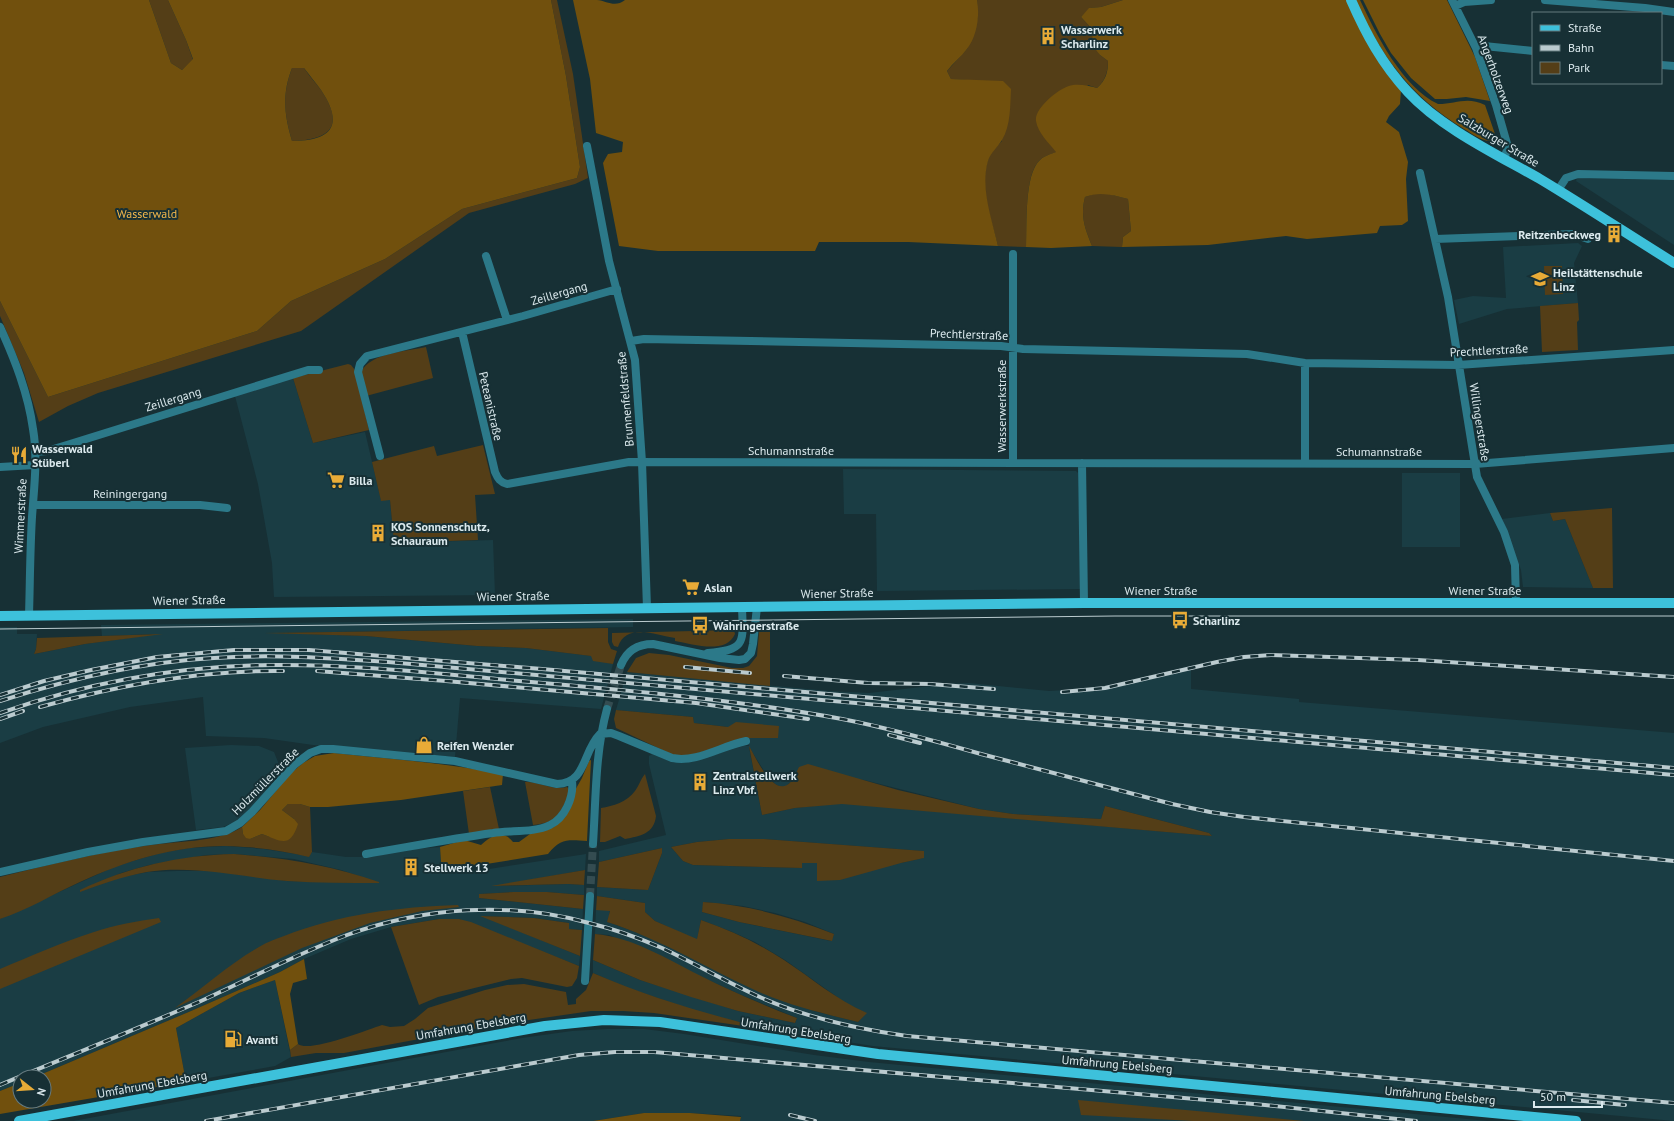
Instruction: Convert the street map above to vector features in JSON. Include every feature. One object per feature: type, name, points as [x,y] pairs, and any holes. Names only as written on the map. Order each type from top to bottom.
[{"type":"main road","name":"Salzburger Straße","points":[[1350,0],[1376,51],[1409,93],[1420,104],[1450,126],[1558,190],[1674,263]]},
{"type":"main road","name":"Wiener Straße","points":[[0,616],[1084,603],[1674,603]]},
{"type":"main road","name":"Umfahrung Ebelsberg","points":[[19,1121],[545,1026],[576,1022],[612,1020],[660,1022],[878,1054],[1576,1121]]},
{"type":"street","points":[[1454,3],[1491,0]]},
{"type":"street","points":[[1545,0],[1645,8],[1674,12]]},
{"type":"street","name":"Angerholzerweg","points":[[1454,3],[1476,48],[1496,105],[1508,147],[1504,159]]},
{"type":"street","points":[[1476,48],[1484,46],[1532,51]]},
{"type":"street","points":[[1662,65],[1674,66]]},
{"type":"street","name":"Brunnenfeldstraße","points":[[587,146],[603,232],[631,342],[638,384],[647,608]]},
{"type":"street","name":"Willingerstraße","points":[[1420,173],[1448,297],[1477,477],[1504,532],[1515,565],[1516,603]]},
{"type":"street","points":[[1558,190],[1566,178],[1578,174],[1674,176]]},
{"type":"street","points":[[1435,239],[1573,234],[1588,239]]},
{"type":"street","name":"Wasserwerkstraße","points":[[1013,254],[1013,463]]},
{"type":"street","points":[[486,256],[507,320]]},
{"type":"street","name":"Zeillergang","points":[[380,456],[359,380],[358,372],[363,360],[372,354],[462,332],[617,289]]},
{"type":"street","name":"Wimmerstraße","points":[[0,327],[20,376],[29,405],[33,430],[35,465],[29,615]]},
{"type":"street","name":"Peteanistraße","points":[[462,332],[495,472],[501,482]]},
{"type":"street","name":"Prechtlerstraße","points":[[631,342],[644,339],[1001,346],[1031,349],[1247,354],[1305,363],[1458,365],[1674,350]]},
{"type":"street","points":[[1305,363],[1306,463]]},
{"type":"street","name":"Zeillergang","points":[[35,452],[47,451],[308,370],[319,370]]},
{"type":"street","name":"Schumannstraße","points":[[501,482],[507,484],[517,483],[630,462],[1475,464],[1674,448]]},
{"type":"street","points":[[1082,463],[1084,603]]},
{"type":"street","points":[[0,467],[35,465]]},
{"type":"street","name":"Reiningergang","points":[[33,505],[200,505],[228,508]]},
{"type":"street","points":[[701,653],[722,652],[738,646],[741,639],[742,630],[742,607]]},
{"type":"street","points":[[621,665],[628,653],[636,647],[645,644],[653,644],[720,658],[739,660],[748,656],[753,644],[757,607]]},
{"type":"street","points":[[593,844],[598,753],[600,734],[607,709]]},
{"type":"street","points":[[366,854],[494,833],[549,826],[557,821],[565,812],[573,789],[572,781],[578,776],[590,748],[600,734],[610,733],[680,760],[695,758],[726,747],[746,742]]},
{"type":"street","name":"Holzmüllerstraße","points":[[0,872],[94,850],[226,831],[240,823],[252,812],[294,765],[310,753],[321,750],[333,749],[455,761],[546,782],[561,784],[572,781]]},
{"type":"street","points":[[585,981],[590,896]]},
{"type":"shaded area","points":[[1577,178],[1674,180],[1674,245],[1576,181]]},
{"type":"shaded area","name":"Heilstättenschule Linz","points":[[1578,243],[1582,246],[1574,263],[1578,303],[1507,309],[1459,324],[1454,300],[1473,296],[1506,298],[1503,247]]},
{"type":"shaded area","points":[[293,378],[313,443],[365,432],[381,500],[390,500],[394,543],[493,540],[495,595],[274,597],[272,563],[258,484],[235,396]]},
{"type":"shaded area","points":[[843,469],[1076,471],[1078,473],[1081,589],[877,591],[876,514],[844,514]]},
{"type":"shaded area","points":[[1402,473],[1460,473],[1460,547],[1402,547]]},
{"type":"shaded area","points":[[1550,513],[1553,521],[1565,519],[1593,588],[1523,587],[1521,570],[1502,519]]},
{"type":"shaded area","points":[[633,619],[633,627],[279,633],[366,636],[477,646],[526,648],[592,656],[604,662],[613,664],[601,709],[460,698],[455,757],[313,745],[264,738],[206,736],[203,697],[130,707],[43,727],[0,743],[0,627],[17,627],[17,634],[37,634],[36,649],[34,654],[85,644],[157,634],[102,636],[101,625]]},
{"type":"shaded area","points":[[1191,666],[1191,689],[1299,699],[1299,702],[1674,733],[1674,1121],[873,1046],[771,1030],[726,1019],[690,1009],[625,987],[593,973],[593,960],[640,980],[738,1011],[795,1023],[797,1018],[739,994],[609,935],[595,934],[596,910],[610,910],[608,922],[649,937],[761,992],[814,1011],[858,1022],[866,1013],[847,1004],[785,960],[755,942],[730,931],[701,920],[697,940],[655,921],[645,912],[645,903],[597,896],[597,887],[648,890],[662,853],[662,848],[599,862],[599,851],[666,835],[649,764],[649,756],[652,754],[674,763],[682,763],[694,761],[743,746],[749,746],[747,738],[778,738],[728,727],[694,723],[693,717],[616,710],[627,672],[829,691],[869,693],[969,683],[1049,691],[1101,688]],"holes":[[[749,747],[766,774],[775,784],[781,787],[786,786],[791,782],[795,775],[864,780],[979,809],[1013,814],[1101,819],[1105,806],[1209,833],[1212,836],[842,803],[795,808],[762,815]],[[729,839],[764,839],[923,851],[923,858],[901,863],[802,863],[801,868],[693,865],[683,861],[671,847],[697,842]],[[704,902],[743,906],[775,913],[805,922],[834,934],[831,941],[739,922],[702,912]]]},
{"type":"shaded area","points":[[231,745],[259,746],[274,752],[280,767],[279,774],[250,810],[237,821],[223,827],[196,830],[185,748]]},
{"type":"shaded area","points":[[226,846],[264,849],[309,856],[312,852],[346,857],[366,857],[402,850],[440,847],[441,862],[454,865],[457,874],[586,854],[585,870],[496,886],[584,885],[584,895],[547,892],[514,892],[480,894],[479,898],[583,909],[582,930],[568,929],[569,923],[534,918],[482,916],[580,956],[579,966],[459,919],[439,919],[391,927],[351,939],[191,1011],[52,1070],[12,1069],[12,1086],[0,1091],[0,919],[116,866],[160,853],[189,848]],"holes":[[[234,854],[294,859],[341,870],[379,883],[287,881],[215,871],[176,871],[148,872],[121,877],[80,891],[121,873],[149,865],[206,855]]]},
{"type":"shaded area","name":"Avanti","points":[[275,980],[291,1057],[275,1066],[186,1082],[176,1028],[239,993]]},
{"type":"shaded area","points":[[644,1029],[684,1034],[814,1055],[869,1062],[1488,1121],[740,1121],[741,1116],[690,1113],[644,1113],[593,1121],[73,1121],[522,1038],[572,1031]]},
{"type":"green space","name":"Wasserwald","points":[[0,0],[149,0],[171,63],[182,70],[193,59],[168,0],[551,0],[566,76],[580,167],[577,178],[462,209],[385,259],[291,301],[257,331],[48,397],[0,301]],"holes":[[[292,68],[304,68],[321,90],[328,103],[332,113],[333,122],[330,129],[325,134],[316,138],[292,141],[287,122],[285,95]]]},
{"type":"green space","points":[[149,0],[168,0],[186,40],[193,60],[182,70],[171,63]]},
{"type":"green space","points":[[551,0],[557,0],[573,74],[588,178],[575,184],[469,213],[301,331],[98,393],[68,406],[39,422],[24,373],[0,316],[0,301],[48,397],[257,331],[291,301],[385,259],[462,209],[577,178],[580,167],[566,76]]},
{"type":"green space","points":[[573,0],[597,0],[618,4],[625,0],[977,0],[978,19],[973,38],[967,49],[947,71],[951,79],[1003,81],[1011,89],[1010,115],[1007,128],[1002,140],[989,158],[985,182],[988,204],[998,246],[908,242],[819,242],[815,251],[658,251],[619,246],[603,163],[608,154],[622,152],[623,142],[596,133],[590,79]]},
{"type":"green space","points":[[977,0],[1123,0],[1101,7],[1090,8],[1081,17],[1092,29],[1093,37],[1100,55],[1108,61],[1107,73],[1097,88],[1088,85],[1052,146],[1057,152],[1044,157],[1035,167],[1031,176],[1027,201],[1026,247],[998,246],[986,200],[985,177],[986,166],[990,155],[1002,141],[967,80],[951,79],[947,71],[967,49],[978,17]]},
{"type":"green space","points":[[1123,0],[1347,0],[1401,90],[1400,104],[1389,116],[1386,122],[1399,132],[1408,162],[1406,179],[1408,221],[1402,225],[1380,226],[1377,233],[1307,239],[1286,236],[1208,245],[1122,247],[1123,237],[1131,231],[1128,199],[1112,195],[1096,194],[1085,197],[1083,210],[1085,228],[1092,246],[1051,248],[1026,247],[1027,201],[1031,177],[1040,160],[1056,152],[1039,130],[1036,121],[1039,110],[1055,93],[1068,86],[1085,85],[1097,88],[1103,82],[1108,69],[1108,61],[1100,55],[1093,46],[1092,29],[1081,17],[1089,8],[1101,7]]},
{"type":"green space","points":[[1355,0],[1360,0],[1382,43],[1402,73],[1425,96],[1438,104],[1473,101],[1485,105],[1495,134],[1492,141],[1481,139],[1464,129],[1428,103],[1413,89],[1399,74],[1387,57],[1365,21]]},
{"type":"green space","points":[[1363,0],[1447,0],[1475,57],[1490,101],[1466,97],[1435,99],[1411,78],[1391,53]]},
{"type":"green space","points":[[292,68],[304,68],[321,90],[332,113],[333,122],[330,129],[325,134],[316,138],[292,141],[287,122],[285,96]]},
{"type":"green space","points":[[1105,193],[1128,199],[1131,231],[1123,237],[1122,247],[1092,246],[1085,228],[1083,210],[1085,197]]},
{"type":"green space","points":[[1544,266],[1562,266],[1563,294],[1545,295]]},
{"type":"green space","points":[[1578,303],[1578,350],[1542,352],[1540,306]]},
{"type":"green space","points":[[426,347],[433,378],[366,396],[361,372],[372,361],[390,354]]},
{"type":"green space","points":[[348,364],[355,370],[369,430],[313,443],[293,378]]},
{"type":"green space","points":[[483,445],[495,494],[475,495],[478,540],[394,543],[390,500],[381,501],[372,462],[434,446],[437,456]]},
{"type":"green space","points":[[1612,508],[1613,588],[1593,588],[1565,519],[1553,521],[1550,513]]},
{"type":"green space","points":[[608,628],[608,642],[611,649],[617,651],[613,664],[593,661],[591,656],[526,648],[477,646],[366,636],[264,633]]},
{"type":"green space","points":[[734,630],[735,634],[731,640],[724,644],[717,646],[700,646],[675,641],[675,638],[644,632]]},
{"type":"green space","points":[[634,632],[622,639],[618,647],[614,646],[612,642],[612,633]]},
{"type":"green space","points":[[759,632],[770,632],[770,686],[627,672],[636,658],[649,653],[669,655],[732,668],[743,668],[749,666],[757,656]]},
{"type":"green space","points":[[163,634],[85,644],[34,654],[37,638]]},
{"type":"green space","points":[[616,710],[693,717],[694,723],[728,727],[736,722],[779,726],[778,738],[747,738],[692,755],[675,756],[616,728],[614,719]]},
{"type":"green space","points":[[749,746],[765,773],[776,784],[781,786],[787,785],[791,782],[799,767],[808,764],[898,790],[979,809],[1013,814],[1101,819],[1105,806],[1209,833],[1212,836],[842,804],[795,808],[762,815]]},
{"type":"green space","points":[[334,753],[440,764],[503,774],[502,785],[401,800],[328,807],[310,807],[300,804],[288,804],[282,810],[298,824],[292,837],[284,841],[280,841],[262,834],[250,839],[246,838],[243,834],[242,827],[260,810],[290,774],[303,763],[315,756]]},
{"type":"green space","points":[[591,760],[587,841],[565,841],[557,845],[548,854],[455,869],[454,865],[448,865],[441,862],[440,847],[464,840],[481,845],[497,835],[505,836],[513,842],[519,842],[530,834],[554,827],[582,778],[589,761]]},
{"type":"green space","points":[[645,774],[656,816],[652,827],[645,833],[636,837],[625,839],[620,836],[605,842],[600,842],[601,808],[615,805],[632,795]]},
{"type":"green space","points":[[525,782],[556,788],[567,787],[569,789],[570,792],[564,806],[557,816],[548,822],[533,825]]},
{"type":"green space","points":[[490,787],[499,829],[469,834],[463,791]]},
{"type":"green space","points":[[288,804],[300,804],[310,807],[312,852],[309,857],[277,850],[222,846],[201,847],[159,854],[119,866],[99,874],[30,907],[0,919],[0,877],[108,852],[155,844],[208,839],[232,832],[242,827],[243,834],[250,839],[262,834],[270,837],[294,819],[282,810]]},
{"type":"green space","points":[[729,839],[764,839],[924,851],[924,858],[840,880],[817,881],[817,863],[802,863],[802,868],[693,865],[683,861],[671,847],[697,842]]},
{"type":"green space","points":[[662,848],[662,853],[648,890],[597,887],[599,862]]},
{"type":"green space","points":[[234,854],[308,863],[361,876],[379,883],[322,883],[287,881],[217,872],[165,870],[130,876],[80,892],[80,890],[98,882],[155,864],[194,857]]},
{"type":"green space","points":[[585,870],[584,885],[491,886]]},
{"type":"green space","points":[[547,892],[584,895],[583,909],[479,898],[479,894]]},
{"type":"green space","points":[[597,896],[645,903],[645,912],[655,921],[697,939],[701,920],[723,928],[774,954],[834,995],[867,1013],[858,1022],[796,1006],[759,992],[646,937],[607,922],[610,911],[596,910]]},
{"type":"green space","points":[[703,902],[737,906],[770,913],[802,922],[834,934],[832,941],[739,922],[702,912]]},
{"type":"green space","points":[[458,905],[459,907],[422,911],[370,923],[302,948],[175,1008],[227,968],[248,954],[265,944],[305,928],[370,913]]},
{"type":"green space","points":[[480,916],[534,918],[569,923],[569,929],[582,930],[580,956]]},
{"type":"green space","points":[[159,918],[161,922],[0,989],[0,969],[94,932],[110,927]]},
{"type":"green space","points":[[439,919],[459,919],[471,922],[579,966],[577,978],[572,986],[567,987],[522,978],[511,979],[438,997],[419,1005],[391,927]]},
{"type":"green space","points":[[595,934],[622,939],[636,944],[723,987],[797,1018],[795,1023],[738,1011],[691,997],[640,980],[593,960]]},
{"type":"green space","points":[[304,959],[307,979],[293,983],[290,994],[298,1044],[290,1050],[275,980],[239,993],[176,1028],[186,1082],[52,1105],[52,1070],[280,972]]},
{"type":"green space","points":[[593,973],[681,1005],[771,1030],[654,1013],[591,1011],[495,1025],[344,1053],[316,1053],[291,1057],[290,1050],[298,1044],[304,1046],[314,1046],[352,1036],[382,1025],[390,1027],[404,1026],[428,1008],[485,990],[507,985],[524,984],[566,992],[568,1005],[576,1004],[576,999],[586,990]]},
{"type":"green space","points":[[12,1086],[12,1109],[29,1109],[0,1114],[0,1091]]},
{"type":"green space","points":[[1078,1100],[1304,1121],[1193,1121],[1081,1115]]},
{"type":"green space","points":[[644,1113],[690,1113],[741,1117],[740,1121],[593,1121]]},
{"type":"tunnel","points":[[607,709],[621,665]]},
{"type":"tunnel","points":[[590,896],[593,844]]},
{"type":"tram line","points":[[0,629],[1115,616],[1674,616]]},
{"type":"railway","points":[[0,695],[44,681],[157,657],[234,650],[309,650],[1674,768]]},
{"type":"railway","points":[[1062,692],[1105,688],[1217,662],[1244,657],[1271,655],[1418,660],[1674,677]]},
{"type":"railway","points":[[0,701],[79,679],[160,663],[214,658],[279,656],[388,662],[1674,775]]},
{"type":"railway","points":[[0,713],[33,702],[99,685],[133,678],[202,669],[236,666],[298,665],[355,667],[441,674],[670,695],[756,705],[842,719],[895,731],[1172,804],[1210,812],[1244,817],[1674,861]]},
{"type":"railway","points":[[685,667],[750,673]]},
{"type":"railway","points":[[40,707],[100,692],[160,680],[222,673],[283,671]]},
{"type":"railway","points":[[317,671],[696,703],[808,719]]},
{"type":"railway","points":[[784,676],[868,683],[930,684],[994,689]]},
{"type":"railway","points":[[0,719],[23,711]]},
{"type":"railway","points":[[889,735],[920,743]]},
{"type":"railway","points":[[0,1085],[201,1001],[291,958],[347,935],[406,918],[467,910],[498,910],[559,916],[598,925],[635,937],[662,948],[749,992],[779,1005],[833,1022],[888,1033],[907,1036],[1674,1103]]},
{"type":"railway","points":[[206,1121],[579,1055],[615,1052],[654,1052],[1265,1105],[1416,1121]]},
{"type":"railway","points":[[1573,1100],[1625,1105]]},
{"type":"railway","points":[[790,1115],[815,1121]]},
{"type":"place","name":"Wasserwerk Scharlinz","points":[[1048,36]]},
{"type":"place","name":"Reitzenbeckweg","points":[[1614,234]]},
{"type":"place","name":"Heilstättenschule Linz","points":[[1540,279]]},
{"type":"place","name":"Wasserwald Stüberl","points":[[19,455]]},
{"type":"place","name":"Billa","points":[[336,480]]},
{"type":"place","name":"KOS Sonnenschutz, Schauraum","points":[[378,533]]},
{"type":"place","name":"Aslan","points":[[691,587]]},
{"type":"place","name":"Scharlinz","points":[[1180,620]]},
{"type":"place","name":"Wahringerstraße","points":[[700,625]]},
{"type":"place","name":"Reifen Wenzler","points":[[424,745]]},
{"type":"place","name":"Zentralstellwerk Linz Vbf.","points":[[700,782]]},
{"type":"place","name":"Stellwerk 13","points":[[411,867]]},
{"type":"place","name":"Avanti","points":[[233,1039]]}]
